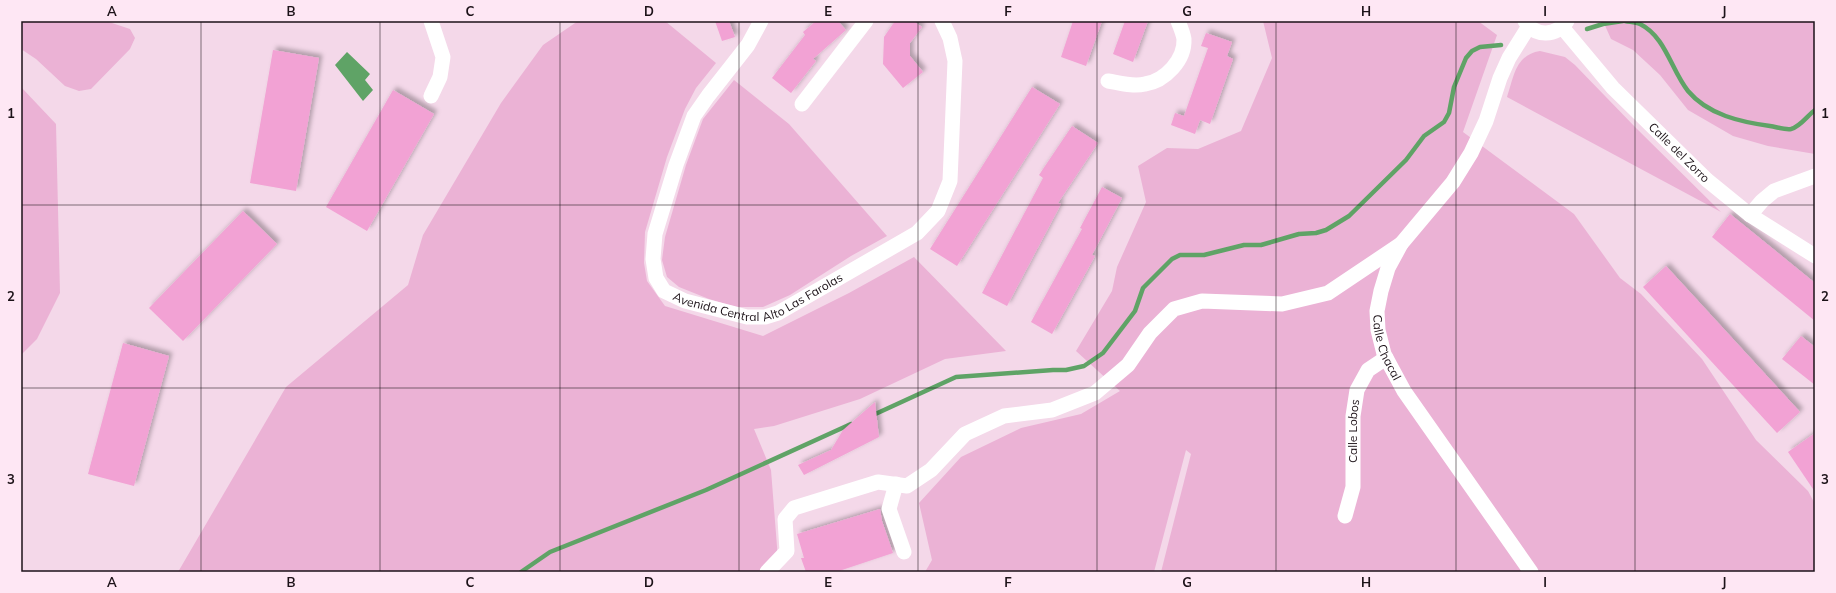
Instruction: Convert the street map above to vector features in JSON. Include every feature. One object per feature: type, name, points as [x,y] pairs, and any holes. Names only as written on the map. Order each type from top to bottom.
[{"type":"street","points":[[431,21],[444,57],[440,77],[431,96]]},
{"type":"street","name":"Avenida Central Alto Las Farolas","points":[[761,21],[748,45],[694,116],[676,164],[655,234],[653,260],[656,278],[664,291],[685,300],[747,317],[765,317],[778,313],[917,233],[938,211],[950,181],[955,61],[950,38],[942,21]]},
{"type":"street","points":[[802,104],[866,21]]},
{"type":"street","points":[[1108,81],[1128,84],[1145,84],[1161,79],[1173,68],[1182,53],[1184,38],[1178,21]]},
{"type":"street","points":[[1527,24],[1539,32],[1547,34],[1556,32],[1565,24]]},
{"type":"street","name":"Calle Chacal","points":[[1527,24],[1500,78],[1486,121],[1471,153],[1453,182],[1402,244],[1388,268],[1377,311],[1378,330],[1386,358],[1404,392],[1531,572]]},
{"type":"street","name":"Calle del Zorro","points":[[1565,24],[1619,93],[1707,180],[1750,215],[1815,256]]},
{"type":"street","points":[[1750,215],[1762,201],[1774,191],[1815,176]]},
{"type":"street","points":[[767,572],[787,551],[785,519],[794,508],[878,482],[907,486],[931,470],[965,434],[1004,416],[1052,410],[1094,393],[1128,365],[1150,334],[1174,309],[1202,301],[1282,304],[1328,293],[1402,244]]},
{"type":"street","name":"Calle Lobos","points":[[1345,516],[1353,487],[1353,416],[1357,390],[1368,370],[1386,358]]},
{"type":"street","points":[[896,484],[889,509],[904,552]]},
{"type":"shaded area","points":[[21,21],[106,21],[130,29],[135,38],[130,49],[91,89],[79,91],[65,86],[36,59],[21,49]]},
{"type":"shaded area","points":[[578,21],[665,21],[716,63],[696,88],[685,109],[667,157],[645,232],[644,263],[647,281],[665,306],[763,336],[849,293],[914,257],[1006,351],[945,359],[860,399],[774,426],[754,429],[771,470],[779,572],[178,572],[286,387],[408,285],[423,235],[501,103],[543,45]]},
{"type":"shaded area","points":[[1263,21],[1478,21],[1497,35],[1463,132],[1574,214],[1620,278],[1641,294],[1702,359],[1756,440],[1808,491],[1815,504],[1815,572],[1161,572],[1191,454],[1186,450],[1154,572],[925,572],[932,560],[919,503],[961,457],[1021,428],[1081,414],[1120,391],[1076,351],[1112,291],[1117,267],[1146,202],[1138,166],[1167,148],[1198,149],[1241,131],[1272,58]]},
{"type":"shaded area","points":[[1603,21],[1815,21],[1815,154],[1768,146],[1733,136],[1688,110],[1660,75],[1633,50],[1611,39]]},
{"type":"shaded area","points":[[1540,51],[1565,57],[1575,65],[1721,212],[1507,97],[1520,62],[1532,53]]},
{"type":"shaded area","points":[[347,52],[370,74],[365,80],[373,90],[363,101],[335,65]]},
{"type":"shaded area","points":[[734,80],[789,124],[887,236],[851,256],[790,295],[763,307],[736,307],[709,299],[679,287],[667,277],[662,260],[665,237],[686,165],[703,119]]},
{"type":"shaded area","points":[[21,87],[56,124],[60,293],[37,339],[21,355]]},
{"type":"building","points":[[715,21],[729,21],[735,37],[722,41]]},
{"type":"building","points":[[816,21],[838,21],[846,30],[813,59],[816,61],[791,93],[772,78],[805,35],[803,32]]},
{"type":"building","points":[[895,21],[913,21],[922,27],[910,43],[910,56],[923,72],[903,88],[883,64],[884,37]]},
{"type":"building","points":[[1073,21],[1102,21],[1086,66],[1061,57]]},
{"type":"building","points":[[1125,21],[1148,21],[1133,62],[1113,54]]},
{"type":"building","points":[[1206,33],[1232,42],[1227,56],[1233,59],[1210,124],[1200,120],[1195,134],[1171,125],[1175,113],[1184,116],[1208,48],[1201,46]]},
{"type":"building","points":[[273,50],[319,58],[296,191],[250,183]]},
{"type":"building","points":[[1032,87],[1060,104],[957,266],[930,249]]},
{"type":"building","points":[[393,90],[434,114],[367,231],[326,207]]},
{"type":"building","points":[[1072,126],[1098,143],[1058,203],[1061,204],[1007,306],[982,293],[1043,178],[1039,175]]},
{"type":"building","points":[[1102,187],[1122,198],[1092,255],[1095,256],[1052,334],[1031,322],[1082,229],[1080,228]]},
{"type":"building","points":[[243,211],[277,244],[183,341],[149,308]]},
{"type":"building","points":[[1730,214],[1815,283],[1815,321],[1712,237]]},
{"type":"building","points":[[1666,266],[1800,412],[1777,433],[1643,287]]},
{"type":"building","points":[[1801,336],[1815,347],[1815,385],[1782,359]]},
{"type":"building","points":[[123,343],[169,356],[134,486],[88,474]]},
{"type":"building","points":[[875,402],[879,437],[804,475],[798,465],[831,450],[843,430]]},
{"type":"building","points":[[1815,433],[1815,492],[1788,452]]},
{"type":"building","points":[[880,509],[882,521],[893,553],[836,572],[806,572],[801,558],[804,558],[797,534]]},
{"type":"waterway","points":[[1587,29],[1603,24],[1623,21]]},
{"type":"waterway","points":[[1625,21],[1640,24],[1656,37],[1688,91],[1696,99],[1715,112],[1748,122],[1791,129],[1798,126],[1815,110]]},
{"type":"waterway","points":[[871,416],[956,377],[1066,370],[1084,366],[1103,353],[1135,311],[1143,288],[1172,259],[1180,255],[1204,255],[1244,245],[1261,245],[1299,234],[1316,233],[1326,230],[1349,216],[1406,160],[1424,136],[1444,122],[1449,113],[1454,87],[1466,58],[1472,51],[1480,47],[1501,45]]},
{"type":"waterway","points":[[521,572],[550,552],[706,490],[851,424]]}]
